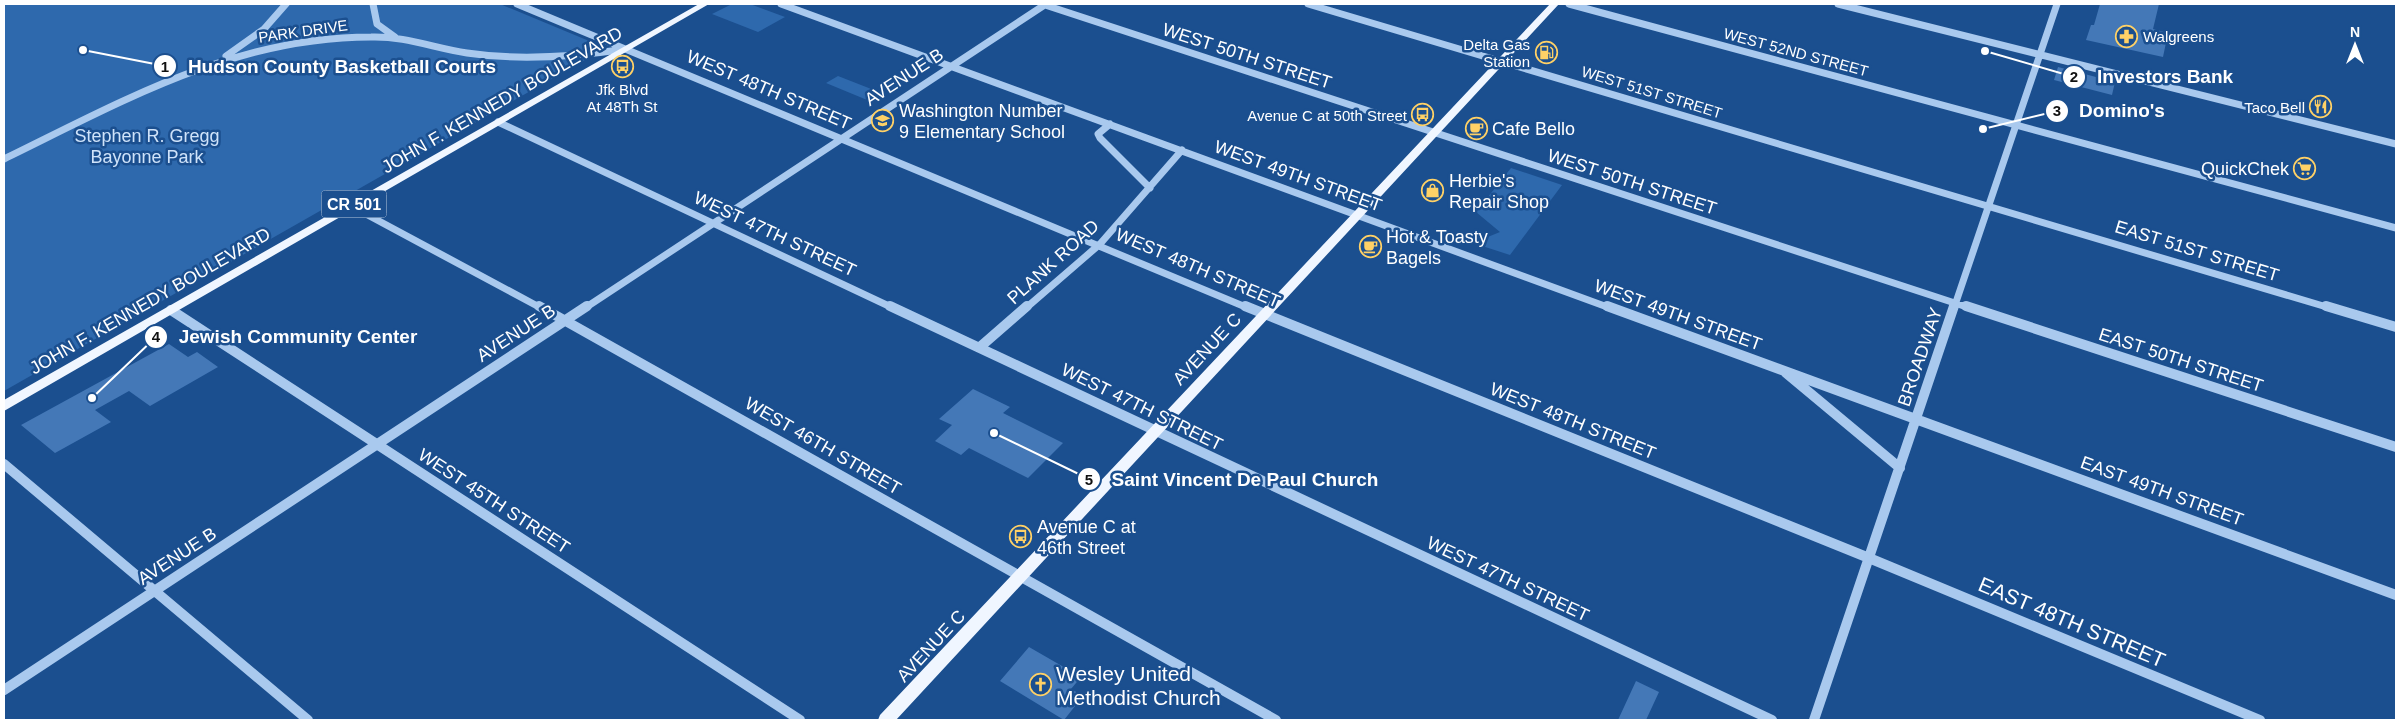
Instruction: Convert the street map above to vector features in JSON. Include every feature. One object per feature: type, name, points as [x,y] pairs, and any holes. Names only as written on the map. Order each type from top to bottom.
[{"type":"main road","name":"JOHN F. KENNEDY BOULEVARD","points":[[4,406],[705,4]]},
{"type":"main road","name":"AVENUE C","points":[[886,720],[1432,133],[1555,4]]},
{"type":"street","points":[[208,64],[228,55],[254,37],[286,4]]},
{"type":"street","points":[[373,4],[377,24],[395,38]]},
{"type":"street","name":"WEST 48TH STREET","points":[[517,4],[1100,244],[1264,314],[1869,558]]},
{"type":"street","name":"WEST 49TH STREET","points":[[781,4],[1917,418]]},
{"type":"street","name":"AVENUE B","points":[[4,690],[1044,4]]},
{"type":"street","name":"WEST 50TH STREET","points":[[1044,4],[1432,133],[1957,303]]},
{"type":"street","name":"WEST 51ST STREET","points":[[1308,4],[1989,206]]},
{"type":"street","name":"WEST 52ND STREET","points":[[1569,4],[2016,124]]},
{"type":"street","points":[[1838,4],[2396,144]]},
{"type":"street","name":"BROADWAY","points":[[1814,720],[2057,4]]},
{"type":"street","name":"PARK DRIVE","points":[[4,159],[208,64],[235,56],[299,44],[356,38],[395,38],[466,53],[548,57],[603,53],[626,49]]},
{"type":"street","name":"WEST 47TH STREET","points":[[498,122],[980,347],[1154,432],[1772,720]]},
{"type":"street","points":[[1110,124],[1098,134],[1100,138],[1150,188]]},
{"type":"street","points":[[2016,124],[2396,228]]},
{"type":"street","name":"PLANK ROAD","points":[[980,347],[1100,244],[1182,150]]},
{"type":"street","name":"WEST 46TH STREET","points":[[351,206],[567,320],[1019,577],[1276,720]]},
{"type":"street","name":"EAST 51ST STREET","points":[[1989,206],[2396,328]]},
{"type":"street","name":"EAST 50TH STREET","points":[[1957,303],[2396,447]]},
{"type":"street","name":"WEST 45TH STREET","points":[[171,310],[800,720]]},
{"type":"street","points":[[1780,368],[1900,468]]},
{"type":"street","name":"EAST 49TH STREET","points":[[1917,418],[2396,595]]},
{"type":"street","points":[[4,464],[308,720]]},
{"type":"street","name":"EAST 48TH STREET","points":[[1869,558],[2260,720]]},
{"type":"street","points":[[2236,710],[2249,720]]},
{"type":"green space","name":"Stephen R. Gregg Bayonne Park","points":[[4,4],[500,4],[606,48],[4,391]]},
{"type":"green space","points":[[732,4],[750,4],[785,17],[758,32],[712,14]]},
{"type":"green space","points":[[838,76],[884,94],[872,102],[826,83]]},
{"type":"green space","points":[[1511,168],[1562,185],[1510,255],[1473,243],[1500,232],[1476,212]]},
{"type":"building","name":"Walgreens","points":[[2100,4],[2159,4],[2153,29],[2168,33],[2163,57],[2086,40],[2091,25],[2094,25]]},
{"type":"building","points":[[2058,67],[2115,82],[2112,95],[2054,80]]},
{"type":"building","points":[[169,344],[188,357],[197,352],[218,367],[150,406],[129,391],[95,410],[111,422],[55,453],[21,425]]},
{"type":"building","points":[[973,389],[1010,407],[1003,413],[1063,443],[1028,478],[969,448],[961,455],[935,441],[952,425],[939,419]]},
{"type":"building","name":"Wesley United Methodist Church","points":[[1029,647],[1081,677],[1071,689],[1083,696],[1064,720],[1000,681]]},
{"type":"building","points":[[1636,681],[1659,692],[1646,720],[1618,720]]},
{"type":"place","name":"Walgreens","points":[[2127,36]]},
{"type":"place","name":"Hudson County Basketball Courts","points":[[83,50]]},
{"type":"place","name":"Investors Bank","points":[[1985,51]]},
{"type":"place","name":"Delta Gas Station","points":[[1546,53]]},
{"type":"place","name":"Jfk Blvd At 48Th St","points":[[622,66]]},
{"type":"place","name":"Taco Bell","points":[[2321,107]]},
{"type":"place","name":"Avenue C at 50th Street","points":[[1423,115]]},
{"type":"place","name":"Washington Number 9 Elementary School","points":[[883,121]]},
{"type":"place","name":"Cafe Bello","points":[[1476,129]]},
{"type":"place","name":"Domino's","points":[[1983,129]]},
{"type":"place","name":"QuickChek","points":[[2305,169]]},
{"type":"place","name":"Herbie's Repair Shop","points":[[1433,191]]},
{"type":"place","name":"Hot & Toasty Bagels","points":[[1370,247]]},
{"type":"place","name":"Jewish Community Center","points":[[92,398]]},
{"type":"place","name":"Saint Vincent De Paul Church","points":[[994,433]]},
{"type":"place","name":"Avenue C at 46th Street","points":[[1021,537]]},
{"type":"place","name":"Wesley United Methodist Church","points":[[1040,685]]}]
